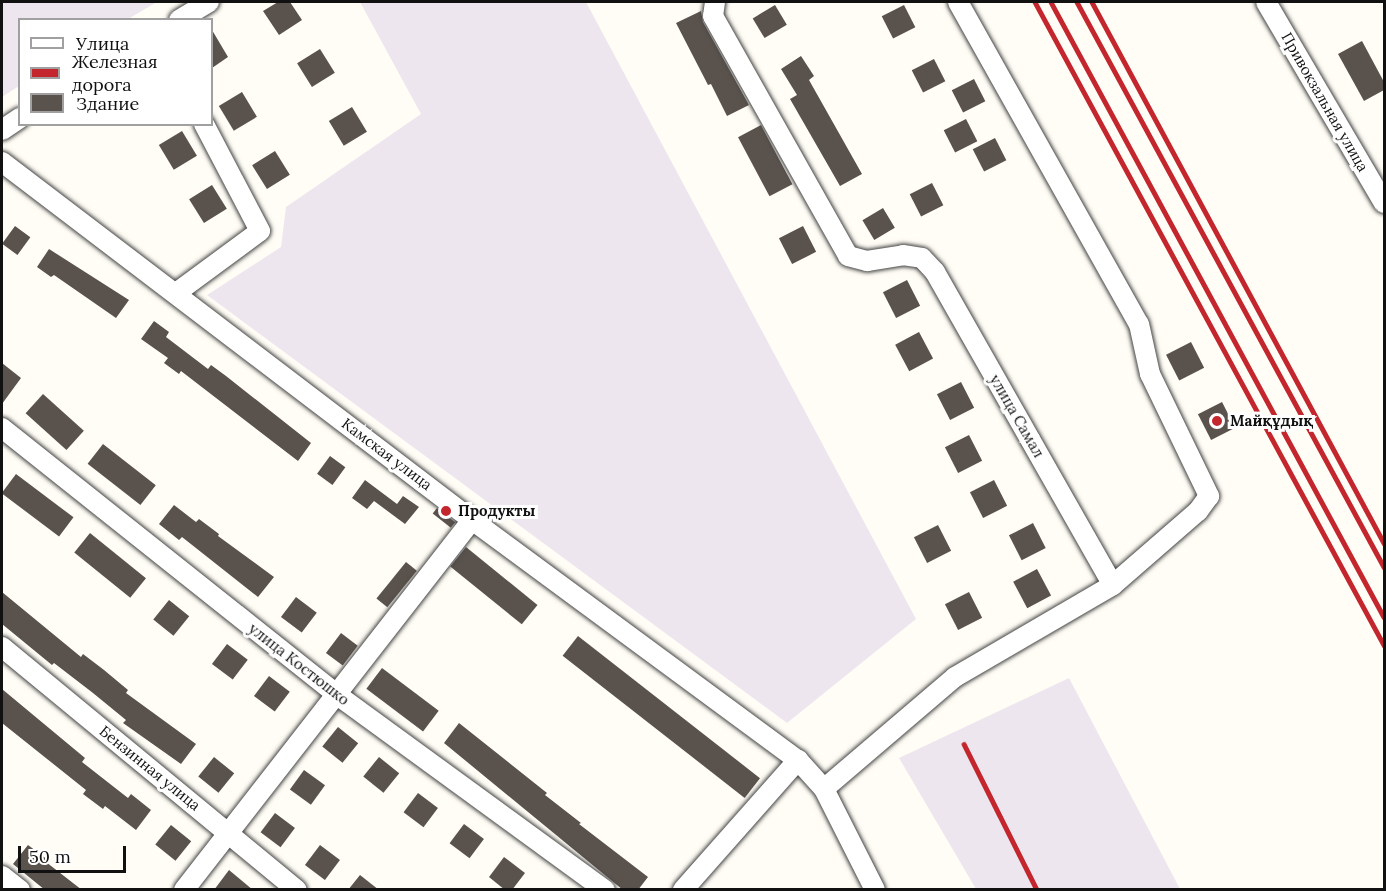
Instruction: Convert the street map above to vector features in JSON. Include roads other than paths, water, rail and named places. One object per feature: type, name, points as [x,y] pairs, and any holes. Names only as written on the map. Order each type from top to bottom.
[{"type":"street","points":[[182,18],[209,2]]},
{"type":"street","name":"улица Самал","points":[[715,2],[713,16],[848,256],[867,261],[903,255],[922,258],[935,272],[1113,585]]},
{"type":"street","points":[[824,789],[955,677],[1113,585],[1198,511],[1209,496],[1174,429],[1150,374],[1139,324],[958,2]]},
{"type":"street","name":"Привокзальная улица","points":[[1266,2],[1384,203]]},
{"type":"street","points":[[2,130],[18,119]]},
{"type":"street","points":[[176,293],[260,231],[205,126]]},
{"type":"street","name":"Камская улица","points":[[2,162],[472,520],[798,760],[824,789],[875,890]]},
{"type":"street","name":"улица Костюшко","points":[[2,428],[336,694],[604,890]]},
{"type":"street","points":[[184,890],[472,520]]},
{"type":"street","name":"Бензинная улица","points":[[2,647],[297,890]]},
{"type":"street","points":[[683,890],[798,760]]},
{"type":"street","points":[[2,876],[20,890]]},
{"type":"railway","points":[[1035,2],[1384,645]]},
{"type":"railway","points":[[1051,2],[1384,617]]},
{"type":"railway","points":[[1077,2],[1384,567]]},
{"type":"railway","points":[[1092,2],[1384,543]]},
{"type":"railway","points":[[964,744],[1037,890]]},
{"type":"place","name":"Майқұдық","points":[[1217,421]]},
{"type":"place","name":"Продукты","points":[[446,511]]}]
